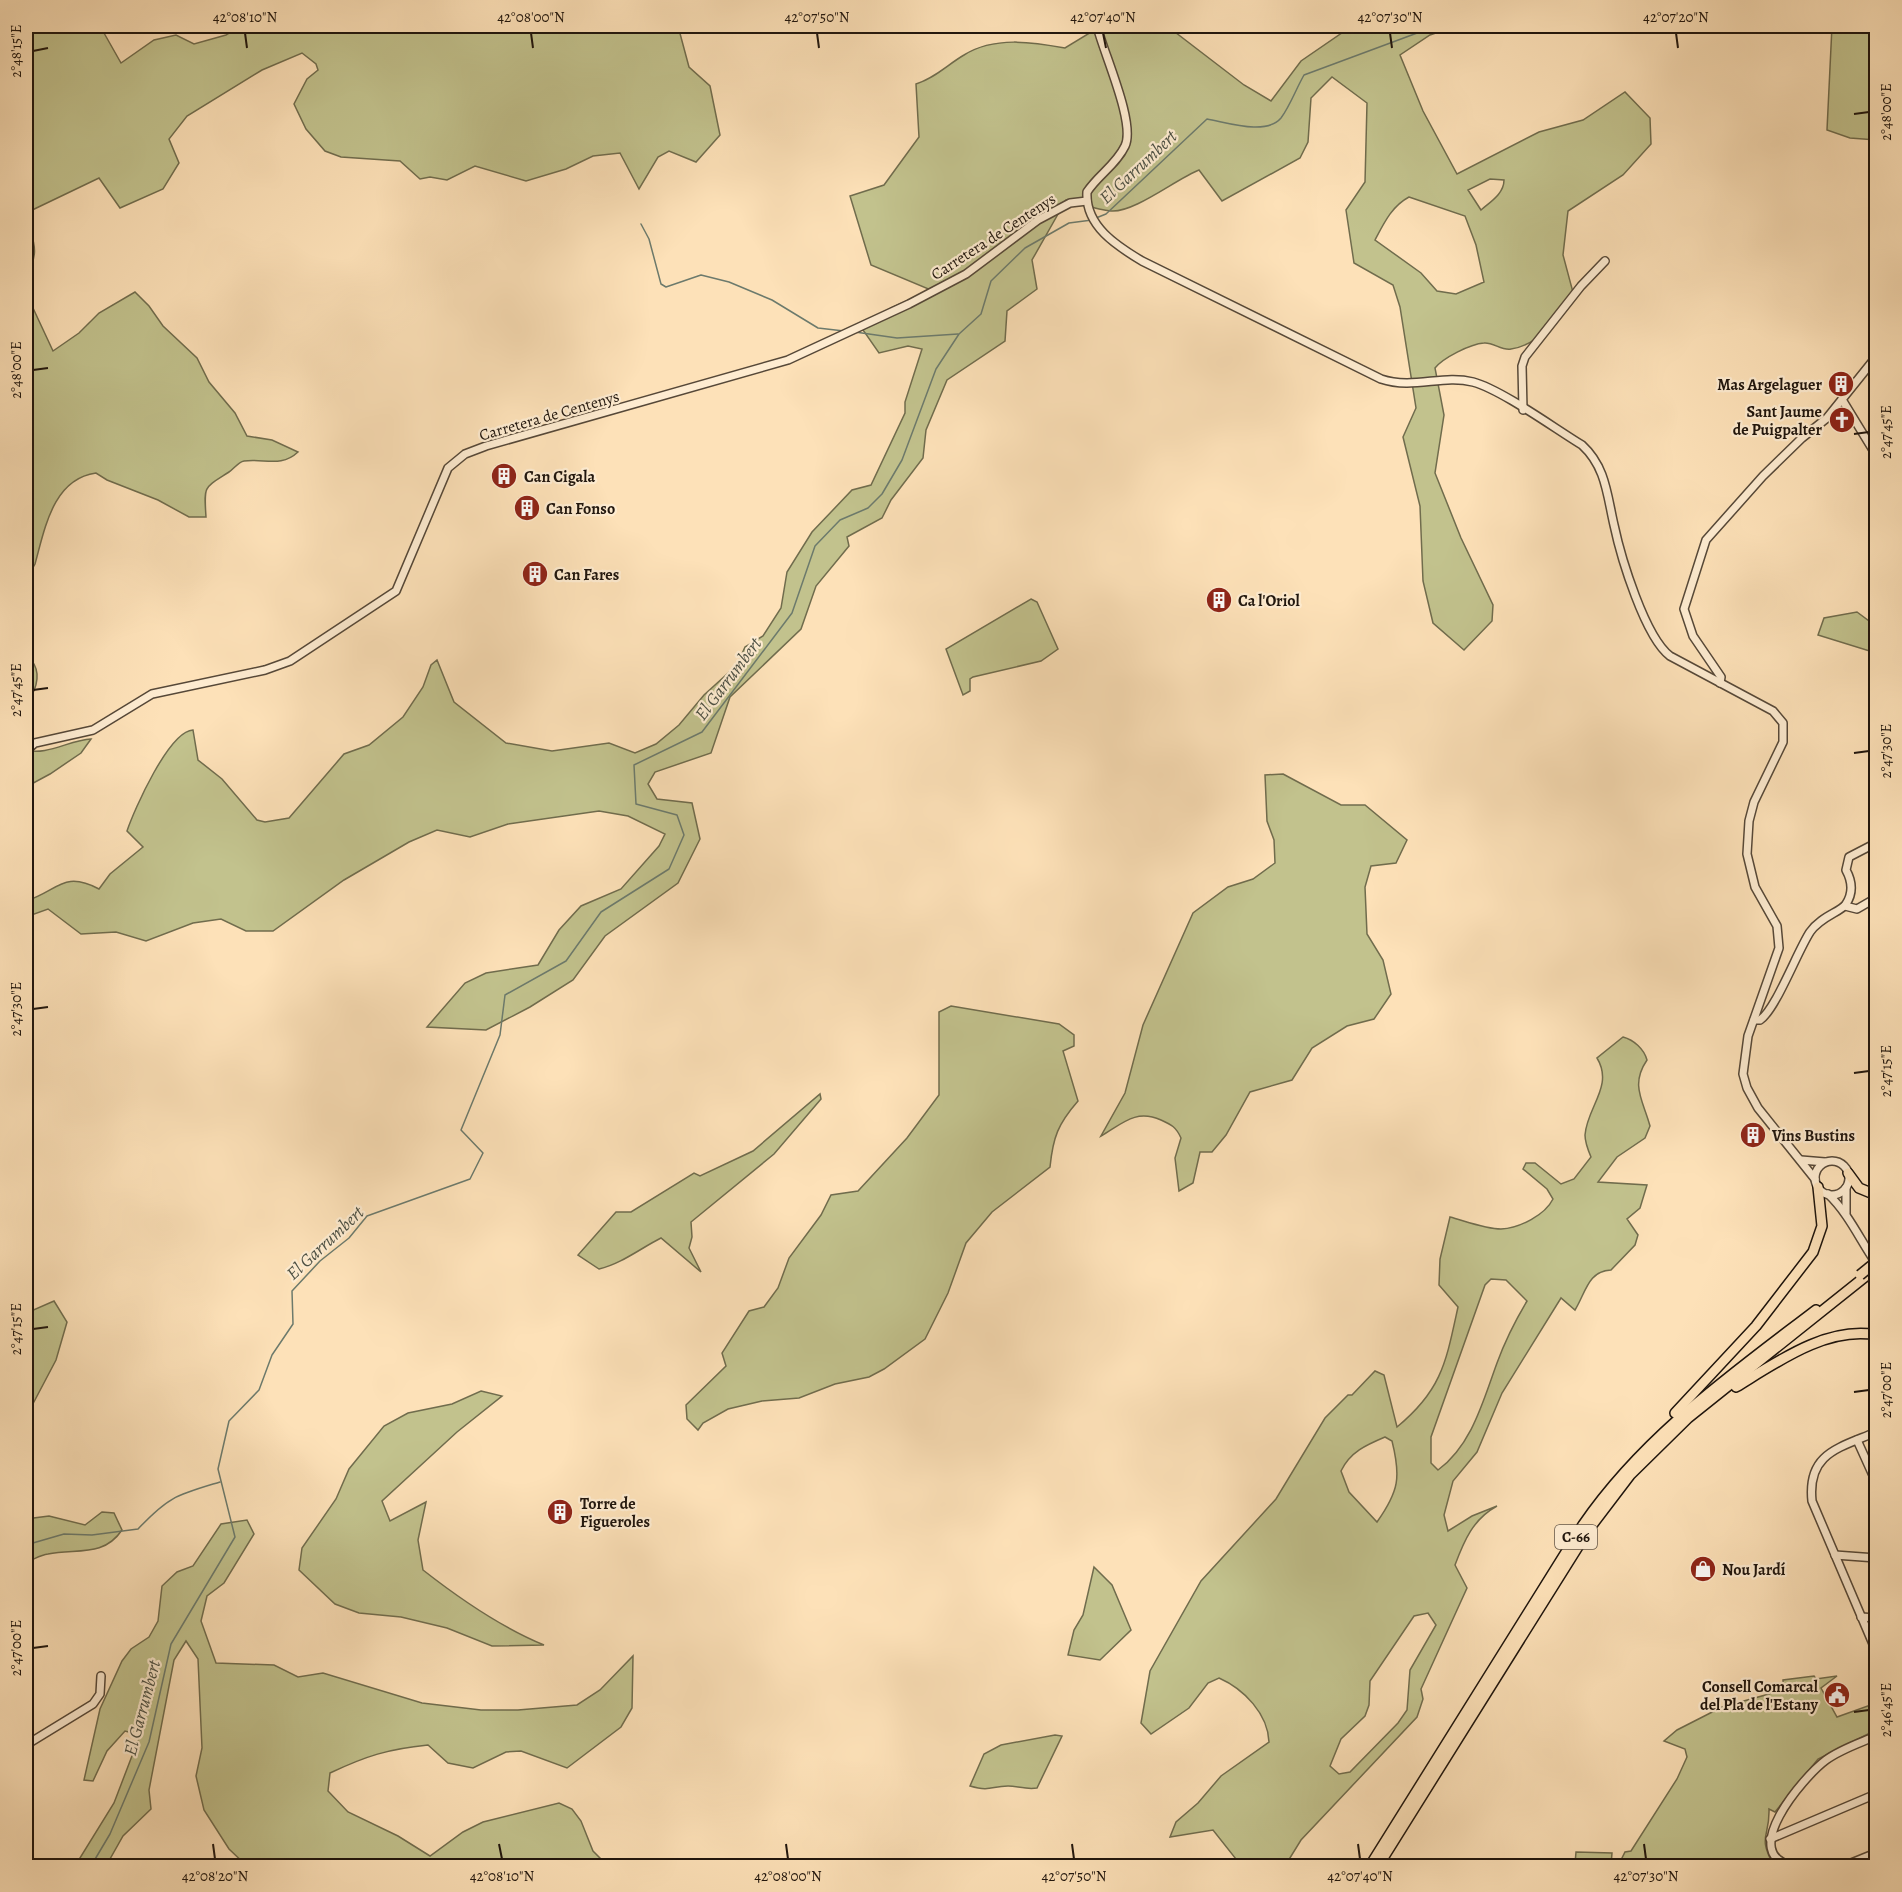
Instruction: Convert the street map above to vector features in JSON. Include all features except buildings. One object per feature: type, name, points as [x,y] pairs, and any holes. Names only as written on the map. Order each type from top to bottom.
[{"type":"highway","points":[[1848,1173],[1859,1188],[1876,1195]]},
{"type":"highway","points":[[1816,1183],[1822,1226],[1819,1240],[1805,1264],[1716,1372],[1641,1449],[1638,1462],[1651,1459],[1726,1394],[1796,1353],[1823,1340],[1843,1334],[1876,1335]]},
{"type":"highway","name":"C-66","points":[[1862,1277],[1876,1263]]},
{"type":"highway","name":"C-66","points":[[1370,1866],[1583,1525],[1683,1413],[1876,1268]]},
{"type":"highway","name":"C-66","points":[[1378,1866],[1589,1529],[1638,1462]]},
{"type":"street","points":[[1097,26],[1125,114],[1127,130],[1126,144],[1112,166],[1093,183],[1087,192],[1090,210],[1112,244],[1381,379],[1395,384],[1474,382],[1582,445],[1595,456],[1603,472],[1615,529],[1653,637],[1670,656],[1773,711],[1783,723],[1785,731],[1783,742],[1754,802],[1749,821],[1748,869],[1777,926],[1779,938],[1776,959],[1754,1020],[1743,1060],[1747,1088],[1769,1124],[1801,1160],[1816,1183],[1846,1213],[1858,1237],[1876,1263]]},
{"type":"street","name":"Carretera de Centenys","points":[[26,751],[35,743],[93,730],[152,694],[265,670],[290,661],[380,602],[396,591],[448,468],[465,454],[486,446],[788,360],[873,323],[966,274],[1038,220],[1070,203],[1087,201]]},
{"type":"street","points":[[1524,410],[1522,366],[1525,357],[1581,286],[1605,261]]},
{"type":"street","points":[[1720,683],[1721,677],[1692,636],[1684,609],[1706,540],[1763,476],[1802,438],[1818,428],[1843,401],[1876,357]]},
{"type":"street","points":[[1843,401],[1876,455]]},
{"type":"street","points":[[1843,908],[1852,884],[1846,870],[1846,863],[1852,855],[1876,843]]},
{"type":"street","points":[[1754,1020],[1760,1020],[1768,1013],[1817,922],[1843,908],[1857,909],[1876,898]]},
{"type":"street","points":[[1801,1160],[1841,1163],[1848,1173],[1846,1213]]},
{"type":"street","points":[[1816,1183],[1818,1167],[1825,1162]]},
{"type":"street","points":[[1828,1194],[1836,1194],[1846,1188]]},
{"type":"street","points":[[1876,1432],[1822,1458],[1811,1480],[1812,1501],[1876,1651]]},
{"type":"street","points":[[1857,1440],[1876,1482]]},
{"type":"street","points":[[1835,1555],[1876,1558]]},
{"type":"street","points":[[1861,1617],[1876,1618]]},
{"type":"street","points":[[26,1745],[93,1704],[100,1694],[101,1676]]},
{"type":"street","points":[[1795,1866],[1784,1866],[1775,1859],[1770,1839],[1774,1824],[1816,1768],[1833,1755],[1876,1736]]},
{"type":"street","points":[[1770,1839],[1876,1794]]},
{"type":"street","points":[[1844,1866],[1876,1853]]},
{"type":"green space","points":[[26,26],[111,26],[104,33],[121,63],[154,40],[176,35],[194,44],[226,35],[240,26],[678,26],[689,67],[710,86],[720,135],[696,162],[669,151],[658,157],[639,189],[620,153],[593,156],[566,169],[526,181],[475,166],[447,180],[430,177],[420,179],[400,161],[341,157],[325,151],[306,129],[294,104],[307,79],[318,70],[316,64],[302,53],[262,70],[187,116],[169,139],[179,163],[163,189],[120,208],[99,178],[26,213]]},
{"type":"green space","points":[[1101,26],[1167,26],[1244,85],[1271,101],[1301,61],[1346,30],[1339,26],[1366,26],[1374,30],[1384,26],[1456,26],[1430,35],[1400,55],[1423,111],[1457,174],[1539,132],[1583,120],[1625,92],[1650,118],[1651,144],[1623,175],[1568,211],[1563,255],[1574,296],[1562,313],[1531,342],[1508,349],[1487,343],[1478,344],[1450,356],[1435,368],[1444,415],[1435,473],[1461,538],[1493,605],[1492,621],[1464,650],[1433,623],[1423,581],[1420,506],[1403,437],[1416,408],[1400,307],[1393,285],[1354,263],[1346,210],[1365,182],[1367,103],[1332,77],[1311,98],[1308,142],[1300,158],[1222,201],[1199,170],[1143,201],[1120,210],[1094,208],[1066,200],[1032,260],[1037,289],[1007,311],[1005,341],[947,380],[926,430],[923,458],[891,500],[882,518],[847,537],[849,546],[816,586],[801,629],[730,697],[711,753],[655,772],[648,784],[657,799],[692,803],[700,839],[678,883],[605,936],[573,980],[530,1007],[486,1030],[427,1027],[465,983],[486,973],[538,965],[559,930],[581,906],[621,889],[659,846],[665,834],[628,816],[599,811],[508,824],[470,837],[437,830],[409,842],[344,880],[273,931],[246,931],[221,919],[193,923],[146,941],[116,932],[81,934],[48,909],[26,917],[26,901],[69,882],[77,881],[99,889],[110,874],[143,847],[127,831],[137,806],[163,757],[184,734],[193,730],[198,760],[222,779],[257,820],[265,822],[289,818],[344,754],[369,745],[403,717],[423,687],[431,665],[437,660],[454,702],[506,743],[552,751],[609,743],[635,753],[656,744],[679,725],[704,695],[737,665],[745,647],[763,636],[781,608],[787,572],[812,532],[852,490],[871,485],[905,413],[905,402],[922,349],[908,346],[879,353],[863,330],[891,308],[931,290],[871,265],[850,196],[884,185],[919,137],[916,84],[935,75],[964,55],[988,45],[1014,42],[1065,48]],"holes":[[[1490,179],[1504,180],[1502,189],[1481,210],[1468,190]],[[1409,197],[1465,216],[1476,245],[1484,282],[1456,294],[1437,291],[1421,273],[1375,240],[1393,210]]]},
{"type":"green space","points":[[1832,26],[1876,33],[1876,140],[1850,138],[1827,130]]},
{"type":"green space","points":[[26,213],[34,252],[26,279]]},
{"type":"green space","points":[[135,292],[149,306],[163,326],[197,358],[209,382],[235,413],[247,436],[272,440],[298,452],[285,460],[251,460],[240,463],[207,489],[206,517],[189,517],[158,500],[107,480],[96,473],[81,477],[60,495],[53,507],[35,564],[26,575],[26,293],[53,351],[79,333],[99,313]]},
{"type":"green space","points":[[1031,599],[1037,602],[1058,649],[1041,661],[973,677],[970,679],[970,691],[963,695],[946,649]]},
{"type":"green space","points":[[1857,612],[1869,621],[1876,636],[1876,653],[1818,635],[1824,618]]},
{"type":"green space","points":[[34,664],[37,674],[36,685],[26,703],[26,666]]},
{"type":"green space","points":[[91,739],[81,753],[26,787],[26,750],[42,751]]},
{"type":"green space","points":[[1283,774],[1341,805],[1365,805],[1407,840],[1396,863],[1371,866],[1365,887],[1367,934],[1383,960],[1391,994],[1374,1019],[1347,1026],[1312,1048],[1292,1080],[1250,1092],[1226,1135],[1212,1152],[1200,1152],[1193,1183],[1179,1191],[1175,1158],[1181,1138],[1171,1125],[1152,1117],[1137,1117],[1123,1122],[1101,1136],[1125,1093],[1143,1025],[1193,913],[1228,887],[1253,879],[1275,863],[1274,840],[1267,821],[1265,775]]},
{"type":"green space","points":[[951,1006],[1059,1024],[1074,1035],[1074,1046],[1063,1051],[1078,1101],[1058,1131],[1050,1167],[992,1212],[966,1243],[948,1293],[925,1339],[884,1369],[869,1377],[835,1384],[799,1398],[762,1401],[728,1409],[703,1423],[698,1430],[687,1419],[686,1405],[726,1366],[722,1353],[749,1311],[764,1307],[778,1288],[789,1258],[821,1215],[831,1195],[858,1191],[907,1138],[939,1095],[939,1012]]},
{"type":"green space","points":[[1623,1037],[1638,1046],[1644,1052],[1647,1060],[1639,1077],[1639,1085],[1641,1100],[1650,1126],[1645,1138],[1617,1157],[1598,1182],[1647,1185],[1640,1208],[1627,1219],[1638,1235],[1635,1245],[1611,1270],[1603,1271],[1592,1278],[1575,1310],[1561,1298],[1502,1393],[1477,1452],[1453,1481],[1444,1515],[1448,1531],[1472,1516],[1497,1506],[1476,1524],[1466,1539],[1455,1565],[1467,1588],[1421,1689],[1423,1699],[1417,1717],[1301,1840],[1285,1866],[1238,1866],[1236,1859],[1213,1830],[1170,1837],[1176,1822],[1198,1803],[1221,1776],[1269,1742],[1268,1732],[1259,1712],[1246,1696],[1219,1678],[1208,1683],[1189,1708],[1151,1734],[1141,1723],[1150,1671],[1201,1581],[1276,1499],[1325,1418],[1348,1395],[1352,1395],[1375,1371],[1384,1375],[1397,1427],[1424,1400],[1440,1374],[1450,1344],[1458,1307],[1439,1285],[1440,1259],[1450,1217],[1495,1229],[1516,1226],[1531,1220],[1553,1199],[1547,1189],[1523,1169],[1526,1163],[1535,1163],[1561,1184],[1574,1179],[1591,1157],[1585,1135],[1603,1078],[1597,1058]],"holes":[[[1491,1279],[1506,1280],[1527,1301],[1503,1347],[1468,1435],[1450,1460],[1438,1470],[1431,1463],[1431,1437],[1485,1285]],[[1385,1437],[1392,1441],[1397,1464],[1394,1492],[1377,1522],[1349,1492],[1341,1471],[1349,1459],[1365,1446]],[[1428,1613],[1436,1625],[1410,1670],[1407,1710],[1398,1723],[1350,1772],[1339,1774],[1330,1766],[1341,1739],[1365,1716],[1369,1705],[1370,1681],[1414,1616]]]},
{"type":"green space","points":[[820,1094],[821,1099],[774,1154],[691,1222],[692,1237],[689,1248],[701,1272],[661,1238],[623,1260],[599,1269],[578,1255],[616,1212],[631,1212],[694,1173],[700,1176],[753,1151]]},
{"type":"green space","points":[[54,1301],[67,1322],[56,1360],[26,1417],[26,1322],[31,1311]]},
{"type":"green space","points":[[481,1391],[502,1396],[457,1432],[382,1501],[390,1521],[426,1502],[418,1540],[423,1570],[481,1612],[544,1645],[492,1646],[447,1628],[401,1617],[359,1613],[335,1604],[299,1570],[302,1548],[336,1499],[349,1469],[384,1426],[408,1413],[452,1404]]},
{"type":"green space","points":[[102,1512],[114,1513],[122,1530],[106,1545],[88,1550],[58,1552],[26,1562],[26,1519],[49,1516],[85,1525]]},
{"type":"green space","points":[[247,1520],[254,1534],[224,1583],[207,1596],[201,1621],[216,1663],[274,1665],[298,1677],[323,1673],[422,1703],[481,1710],[518,1710],[577,1705],[600,1690],[633,1656],[632,1708],[621,1727],[567,1768],[521,1751],[506,1752],[473,1768],[448,1763],[428,1745],[378,1754],[330,1773],[328,1791],[348,1812],[398,1836],[430,1856],[463,1832],[483,1822],[559,1803],[572,1809],[581,1821],[593,1851],[606,1864],[628,1863],[631,1866],[247,1866],[229,1849],[204,1810],[196,1776],[202,1748],[198,1659],[186,1641],[174,1660],[149,1790],[151,1809],[123,1836],[106,1866],[75,1866],[114,1803],[140,1735],[125,1731],[107,1751],[93,1781],[84,1780],[100,1709],[122,1661],[131,1649],[149,1637],[158,1621],[162,1586],[177,1572],[193,1566],[221,1524]]},
{"type":"green space","points":[[1094,1567],[1112,1585],[1131,1630],[1100,1660],[1068,1655],[1074,1630],[1083,1615]]},
{"type":"green space","points":[[1814,1676],[1816,1679],[1837,1676],[1821,1688],[1837,1717],[1876,1703],[1876,1730],[1818,1759],[1775,1812],[1769,1809],[1765,1842],[1774,1866],[1618,1866],[1625,1852],[1631,1851],[1677,1779],[1687,1757],[1685,1749],[1664,1741],[1677,1730],[1722,1707],[1769,1694],[1783,1686],[1783,1680]]},
{"type":"green space","points":[[1055,1735],[1062,1736],[1037,1788],[1002,1786],[982,1789],[970,1786],[984,1754],[1001,1745]]},
{"type":"green space","points":[[1576,1852],[1612,1853],[1611,1865],[1575,1864]]},
{"type":"waterway","name":"El Garrumbert","points":[[1096,218],[1106,214],[1207,119],[1256,127],[1274,123],[1281,118],[1304,75],[1436,26]]},
{"type":"waterway","name":"El Garrumbert","points":[[91,1866],[110,1834],[149,1742],[171,1644],[235,1537],[218,1469],[229,1421],[259,1390],[272,1355],[293,1324],[292,1291],[320,1261],[349,1238],[367,1216],[470,1179],[483,1153],[461,1130],[500,1035],[505,995],[566,961],[601,912],[669,869],[684,835],[677,815],[636,804],[634,765],[702,732],[792,613],[815,546],[840,520],[868,508],[882,494],[902,460],[936,369],[959,334],[981,314],[991,281],[1025,248],[1069,223],[1092,220]]},
{"type":"waterway","points":[[641,224],[649,239],[661,284],[666,287],[701,275],[729,282],[772,300],[818,328],[844,331]]},
{"type":"waterway","points":[[855,332],[897,338],[958,334]]},
{"type":"waterway","points":[[26,1545],[64,1534],[92,1535],[138,1529],[174,1498],[220,1482]]},
{"type":"place","name":"Mas Argelaguer","points":[[1841,384]]},
{"type":"place","name":"Sant Jaume de Puigpalter","points":[[1842,420]]},
{"type":"place","name":"Can Cigala","points":[[504,476]]},
{"type":"place","name":"Can Fonso","points":[[527,508]]},
{"type":"place","name":"Can Fares","points":[[535,574]]},
{"type":"place","name":"Ca l'Oriol","points":[[1219,600]]},
{"type":"place","name":"Vins Bustins","points":[[1753,1135]]},
{"type":"place","name":"Torre de Figueroles","points":[[560,1512]]},
{"type":"place","name":"Nou Jardí","points":[[1703,1569]]},
{"type":"place","name":"Consell Comarcal del Pla de l'Estany","points":[[1837,1695]]}]
